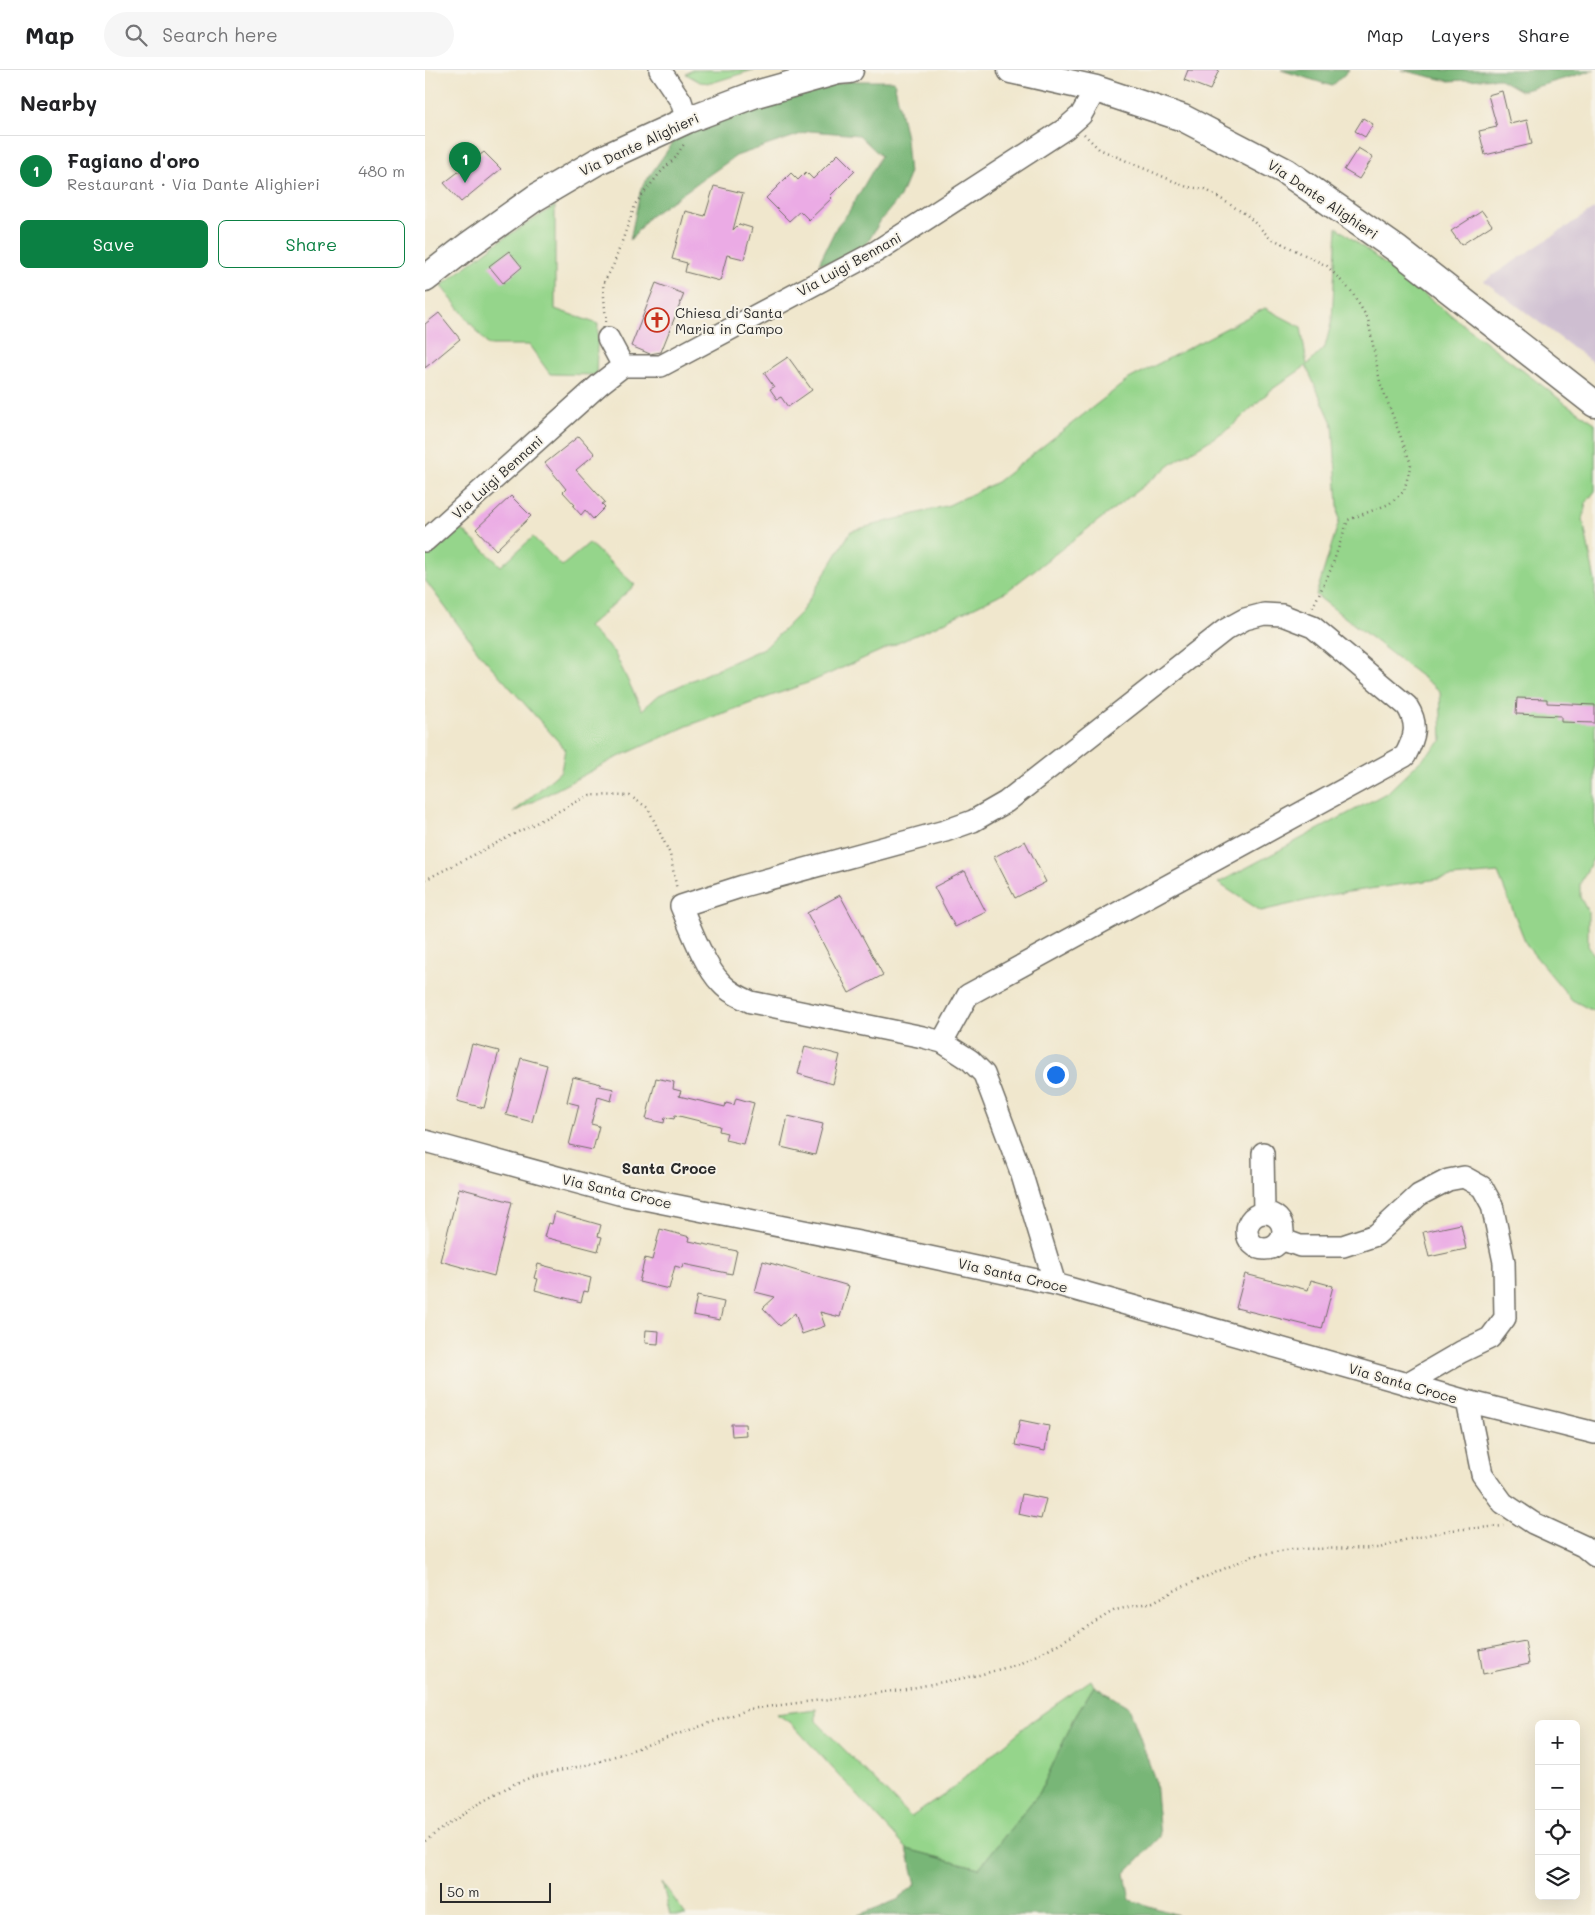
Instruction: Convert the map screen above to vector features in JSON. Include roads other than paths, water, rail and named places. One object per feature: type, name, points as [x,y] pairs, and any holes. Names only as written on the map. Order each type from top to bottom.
[{"type":"main road","name":"Via Dante Alighieri","points":[[425,279],[470,244],[535,198],[598,161],[687,120],[756,94],[838,71],[850,70]]},
{"type":"main road","name":"Via Dante Alighieri","points":[[1011,70],[1096,89],[1183,118],[1285,171],[1398,250],[1595,404]]},
{"type":"street","points":[[660,70],[681,101],[687,120]]},
{"type":"street","name":"Via Luigi Bennani","points":[[425,541],[623,366],[661,366],[877,251],[1072,123],[1081,115],[1096,89]]},
{"type":"street","points":[[608,338],[623,366]]},
{"type":"street","points":[[942,1042],[968,995],[1405,756],[1413,742],[1415,727],[1413,715],[1407,706],[1313,627],[1282,615],[1263,614],[1245,619],[1231,626],[1006,802],[973,821],[945,831],[743,886],[681,906],[709,966],[720,982],[737,996],[751,1002],[942,1042],[970,1060],[984,1074],[1021,1172],[1055,1284]]},
{"type":"street","name":"Via Santa Croce","points":[[425,1141],[619,1194],[859,1242],[1055,1284],[1467,1401],[1595,1432]]},
{"type":"street","points":[[1263,1153],[1264,1213]]},
{"type":"street","points":[[1281,1239],[1300,1246],[1343,1246],[1376,1235],[1419,1195],[1448,1180],[1464,1177],[1482,1187],[1492,1205],[1504,1262],[1505,1318],[1490,1338],[1461,1352],[1406,1384]]},
{"type":"street","points":[[1264,1213],[1270,1214],[1280,1221],[1283,1227],[1281,1239],[1273,1248],[1267,1250],[1255,1248],[1247,1239],[1249,1221],[1264,1213]]},
{"type":"street","points":[[1029,1278],[1047,1259]]},
{"type":"street","points":[[1467,1401],[1482,1474],[1503,1503],[1533,1524],[1583,1546],[1595,1556]]},
{"type":"place","name":"Fagiano d'oro","points":[[465,183]]},
{"type":"place","name":"Chiesa di Santa Maria in Campo","points":[[657,320]]},
{"type":"district","name":"Santa Croce","points":[[669,1168]]}]
